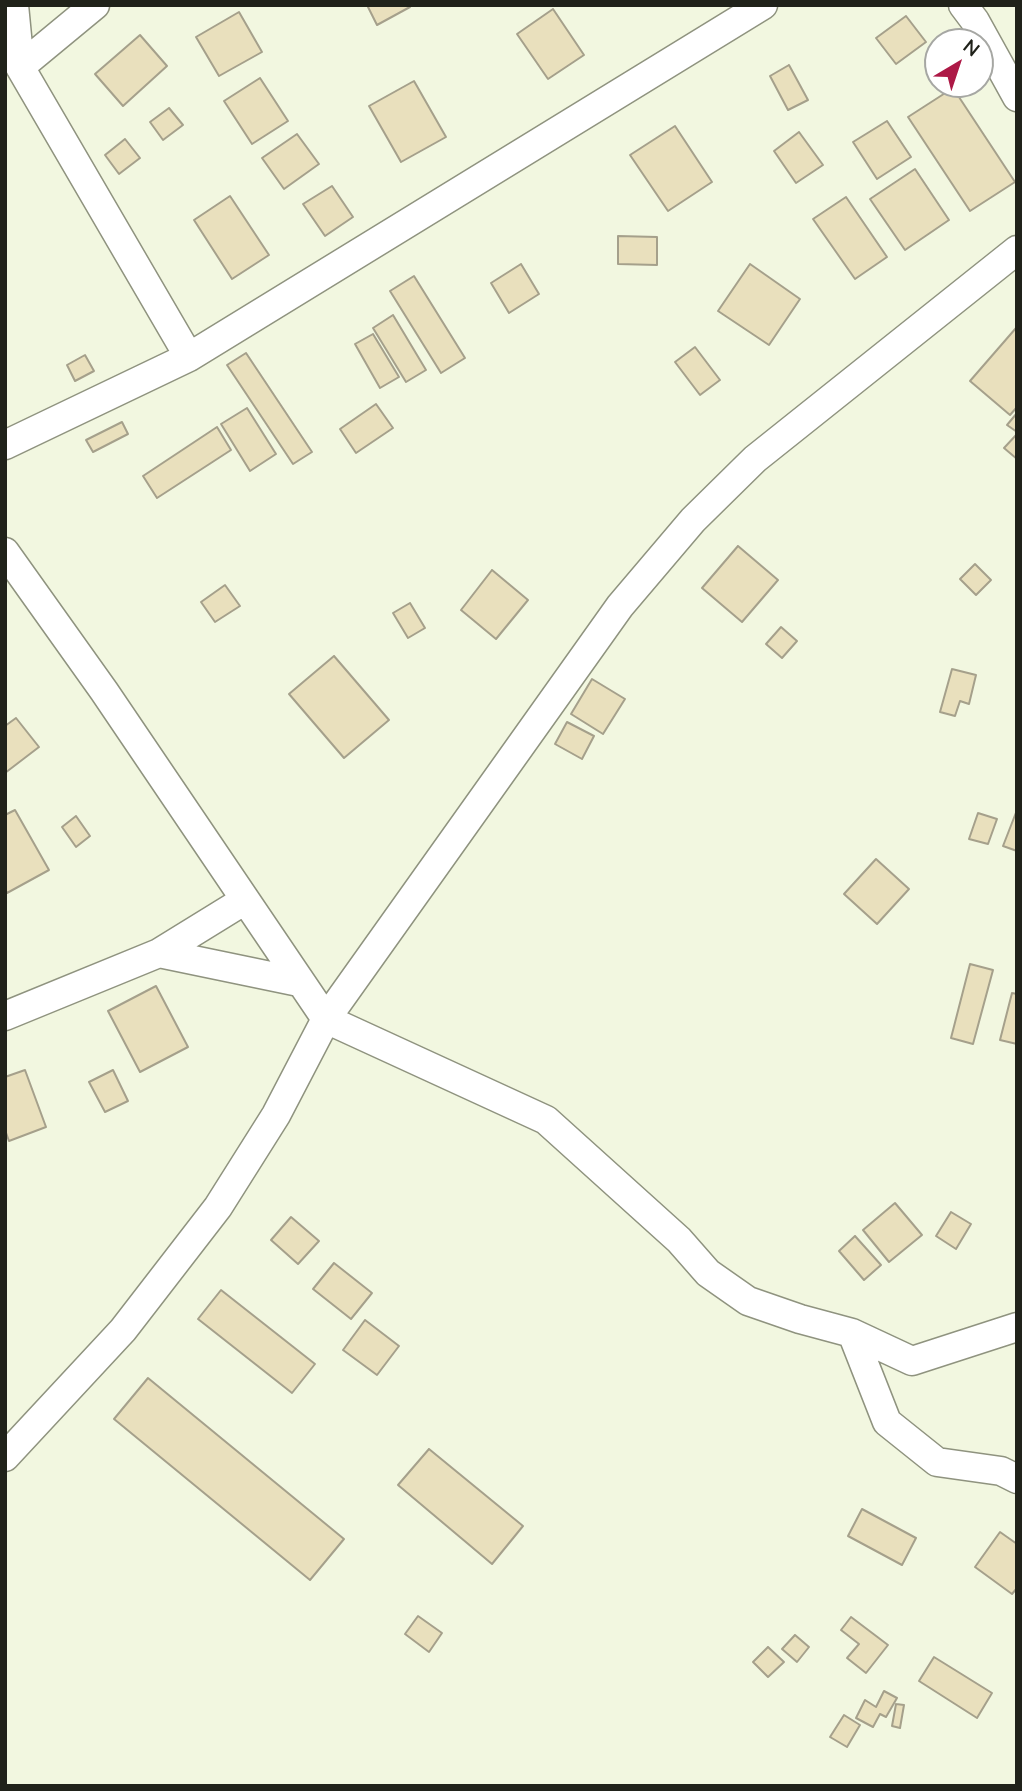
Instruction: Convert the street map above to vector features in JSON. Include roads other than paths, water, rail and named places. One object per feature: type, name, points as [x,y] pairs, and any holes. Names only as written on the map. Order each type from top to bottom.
[{"type":"street","points":[[14,5],[20,67],[189,357]]},
{"type":"street","points":[[20,67],[95,5]]},
{"type":"street","points":[[5,445],[189,357],[763,5]]},
{"type":"street","points":[[976,10],[1017,97]]},
{"type":"street","points":[[5,1457],[123,1330],[218,1207],[276,1115],[326,1019],[620,606],[692,520],[755,459],[1011,263]]},
{"type":"street","points":[[5,552],[104,691],[326,1019],[546,1120],[670,1232],[708,1273],[748,1301],[852,1334],[912,1362],[1017,1327]]},
{"type":"street","points":[[5,1016],[159,953],[245,900]]},
{"type":"street","points":[[159,953],[299,982]]},
{"type":"street","points":[[852,1334],[887,1422],[937,1462],[1001,1471],[1017,1479]]}]
